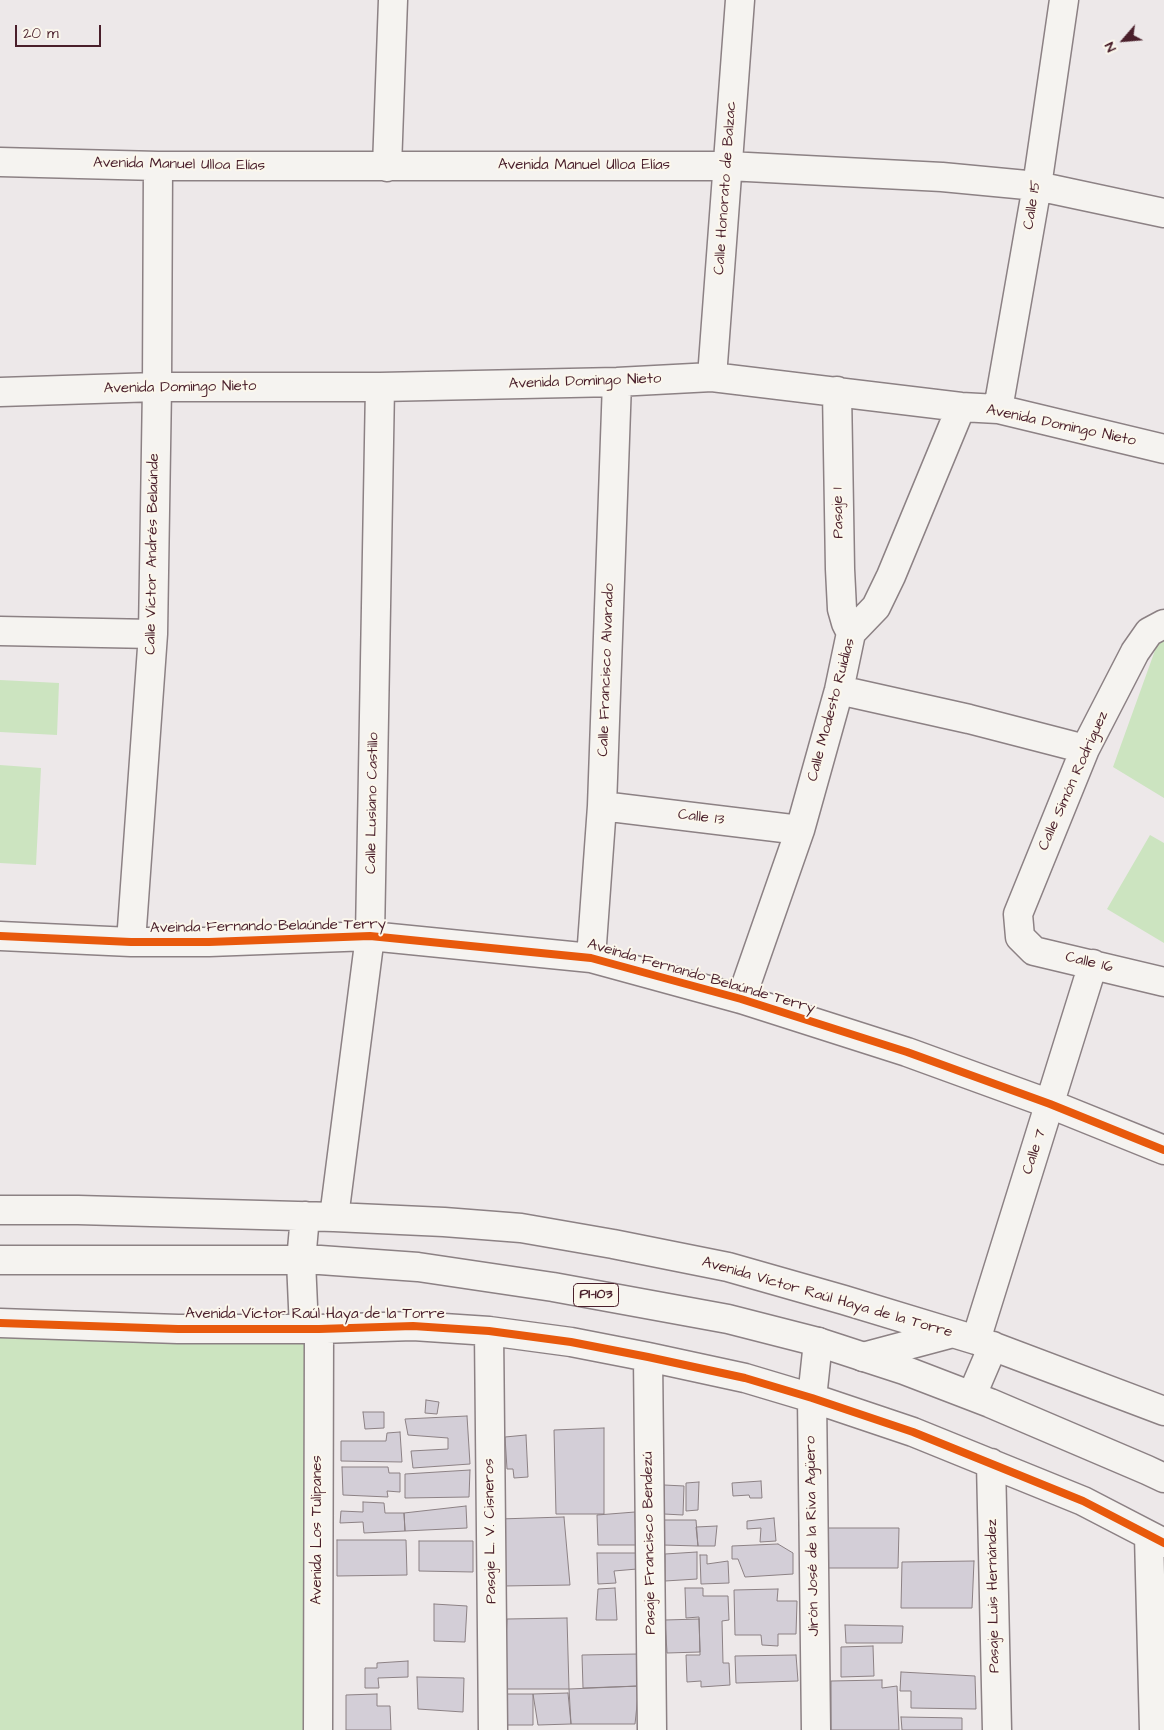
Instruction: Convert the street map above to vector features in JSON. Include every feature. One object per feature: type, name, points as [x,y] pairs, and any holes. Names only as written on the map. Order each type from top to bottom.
[{"type":"street","points":[[387,167],[393,0]]},
{"type":"street","name":"Calle Honorato de Balzac","points":[[712,377],[740,0]]},
{"type":"street","name":"Calle 15","points":[[998,409],[1037,186],[1064,0]]},
{"type":"street","name":"Avenida Manuel Ulloa Elías","points":[[0,162],[158,166],[728,166],[942,177],[1037,186],[1164,213]]},
{"type":"street","name":"Calle Víctor Andrés Belaúnde","points":[[132,942],[153,634],[158,166]]},
{"type":"street","name":"Avenida Domingo Nieto","points":[[0,392],[157,386],[380,387],[618,382],[712,377],[960,407],[998,409],[1164,449]]},
{"type":"street","name":"Calle Francisco Alvarado","points":[[592,958],[602,806],[618,382]]},
{"type":"street","name":"Calle Lusiano Castillo","points":[[334,1217],[370,936],[380,387]]},
{"type":"street","name":"Pasaje 1","points":[[837,391],[842,610],[851,633]]},
{"type":"street","name":"Calle Modesto Ruidias","points":[[741,999],[800,830],[838,690],[851,633],[876,607],[891,576],[960,407]]},
{"type":"street","name":"Calle Simón Rodríguez","points":[[1020,937],[1018,914],[1085,749],[1136,652],[1156,628]]},
{"type":"street","points":[[0,631],[153,634]]},
{"type":"street","points":[[838,690],[968,719],[1085,749]]},
{"type":"street","name":"Calle 13","points":[[602,806],[800,830]]},
{"type":"street","name":"Aveinda Fernando Belaúnde Terry","points":[[0,936],[132,942],[209,942],[370,936],[592,958],[741,999],[907,1052],[1050,1104],[1164,1150]]},
{"type":"street","name":"Calle 16","points":[[1020,937],[1034,951],[1164,982]]},
{"type":"street","name":"Calle 7","points":[[972,1396],[974,1339],[1093,964]]},
{"type":"street","name":"Avenida Víctor Raúl Haya de la Torre","points":[[0,1210],[78,1210],[305,1216],[444,1222],[521,1228],[614,1244],[728,1267],[974,1339],[1164,1411]]},
{"type":"street","name":"Avenida Los Tulipanes","points":[[305,1216],[301,1260],[312,1329],[318,1730]]},
{"type":"street","name":"PI-103","points":[[0,1260],[301,1260],[418,1267],[525,1282],[728,1319],[818,1342],[972,1396],[1164,1478]]},
{"type":"street","name":"Avenida Víctor Raúl Haya de la Torre","points":[[0,1323],[178,1329],[312,1329],[413,1326],[489,1331],[571,1342],[745,1378],[913,1432],[1083,1501],[1156,1539]]},
{"type":"street","name":"Pasaje L. V. Cisneros","points":[[489,1331],[493,1730]]},
{"type":"street","points":[[863,1357],[974,1339]]},
{"type":"street","name":"Jirón José de la Riva Agüero","points":[[816,1730],[812,1398],[818,1342]]},
{"type":"street","name":"Pasaje Francisco Bendezú","points":[[648,1357],[652,1730]]},
{"type":"street","name":"Pasaje Luis Hernández","points":[[991,1463],[997,1730]]},
{"type":"street","points":[[1154,1730],[1156,1539]]},
{"type":"green space","points":[[1164,637],[1164,798],[1113,767],[1158,642]]},
{"type":"green space","points":[[0,680],[59,683],[57,735],[0,732]]},
{"type":"green space","points":[[0,765],[41,768],[36,865],[0,863]]},
{"type":"green space","points":[[1150,835],[1164,843],[1164,943],[1107,909]]},
{"type":"green space","points":[[0,1333],[308,1340],[308,1730],[0,1730]]},
{"type":"building","points":[[426,1400],[439,1402],[437,1414],[425,1413]]},
{"type":"building","points":[[363,1412],[384,1412],[384,1428],[365,1429]]},
{"type":"building","points":[[467,1416],[470,1464],[413,1468],[411,1451],[448,1449],[448,1438],[408,1435],[405,1419]]},
{"type":"building","points":[[604,1428],[604,1514],[556,1514],[554,1430]]},
{"type":"building","points":[[400,1432],[402,1462],[341,1461],[341,1441],[386,1441],[387,1433]]},
{"type":"building","points":[[526,1435],[528,1477],[514,1478],[513,1469],[507,1469],[505,1437]]},
{"type":"building","points":[[342,1467],[388,1467],[389,1473],[400,1473],[400,1492],[387,1491],[388,1497],[343,1495]]},
{"type":"building","points":[[470,1470],[469,1497],[405,1498],[405,1474]]},
{"type":"building","points":[[761,1481],[762,1498],[750,1498],[749,1495],[733,1496],[732,1483]]},
{"type":"building","points":[[699,1482],[698,1510],[686,1511],[686,1483]]},
{"type":"building","points":[[664,1485],[684,1486],[683,1515],[664,1514]]},
{"type":"building","points":[[363,1502],[384,1503],[385,1513],[404,1513],[405,1531],[364,1533],[363,1522],[340,1523],[341,1511],[363,1512]]},
{"type":"building","points":[[466,1506],[467,1528],[405,1531],[404,1513]]},
{"type":"building","points":[[635,1512],[636,1545],[598,1545],[597,1515]]},
{"type":"building","points":[[564,1517],[570,1585],[503,1586],[499,1519]]},
{"type":"building","points":[[774,1518],[776,1541],[760,1542],[761,1528],[747,1529],[747,1521]]},
{"type":"building","points":[[663,1520],[696,1520],[698,1546],[663,1545]]},
{"type":"building","points":[[717,1526],[715,1546],[698,1546],[696,1527]]},
{"type":"building","points":[[824,1528],[899,1528],[898,1568],[823,1568]]},
{"type":"building","points":[[337,1540],[406,1540],[407,1575],[337,1576]]},
{"type":"building","points":[[419,1541],[473,1541],[473,1572],[419,1571]]},
{"type":"building","points":[[778,1544],[793,1553],[793,1574],[745,1577],[738,1559],[732,1559],[732,1546]]},
{"type":"building","points":[[697,1552],[697,1579],[665,1581],[665,1554]]},
{"type":"building","points":[[597,1553],[636,1553],[637,1569],[614,1571],[616,1583],[598,1584]]},
{"type":"building","points":[[700,1555],[707,1555],[707,1564],[728,1561],[729,1583],[701,1584]]},
{"type":"building","points":[[974,1561],[972,1608],[901,1608],[902,1562]]},
{"type":"building","points":[[615,1588],[617,1620],[596,1620],[598,1589]]},
{"type":"building","points":[[685,1588],[703,1588],[703,1596],[728,1596],[729,1620],[722,1621],[723,1663],[729,1663],[730,1685],[701,1687],[701,1681],[687,1682],[686,1655],[700,1655],[700,1652],[699,1617],[686,1618]]},
{"type":"building","points":[[778,1589],[777,1601],[797,1601],[796,1634],[778,1634],[778,1646],[762,1645],[761,1635],[735,1635],[734,1590]]},
{"type":"building","points":[[434,1604],[467,1606],[465,1642],[434,1641]]},
{"type":"building","points":[[567,1618],[569,1689],[504,1689],[507,1619]]},
{"type":"building","points":[[699,1619],[700,1652],[667,1653],[665,1620]]},
{"type":"building","points":[[845,1625],[903,1626],[902,1643],[846,1643]]},
{"type":"building","points":[[873,1646],[874,1676],[841,1677],[841,1647]]},
{"type":"building","points":[[638,1654],[639,1686],[583,1688],[582,1655]]},
{"type":"building","points":[[796,1655],[798,1681],[736,1683],[735,1656]]},
{"type":"building","points":[[408,1661],[408,1677],[378,1678],[379,1688],[365,1688],[365,1668],[377,1668],[377,1663]]},
{"type":"building","points":[[901,1672],[975,1676],[976,1709],[911,1708],[911,1691],[900,1691]]},
{"type":"building","points":[[417,1677],[464,1678],[463,1712],[418,1709]]},
{"type":"building","points":[[882,1680],[882,1688],[897,1686],[899,1730],[831,1730],[831,1681]]},
{"type":"building","points":[[639,1686],[635,1724],[571,1724],[569,1689]]},
{"type":"building","points":[[568,1693],[571,1724],[538,1725],[533,1694]]},
{"type":"building","points":[[377,1694],[377,1706],[390,1706],[391,1730],[346,1730],[346,1695]]},
{"type":"building","points":[[506,1694],[533,1694],[533,1725],[505,1725]]},
{"type":"building","points":[[901,1717],[962,1718],[962,1730],[902,1730]]},
{"type":"cycle path","points":[[0,936],[131,942],[209,942],[370,936],[591,958],[741,999],[907,1052],[1050,1104],[1164,1150]]},
{"type":"cycle path","points":[[0,1323],[178,1329],[319,1329],[413,1326],[489,1331],[571,1342],[745,1378],[913,1432],[1083,1501],[1164,1543]]}]
